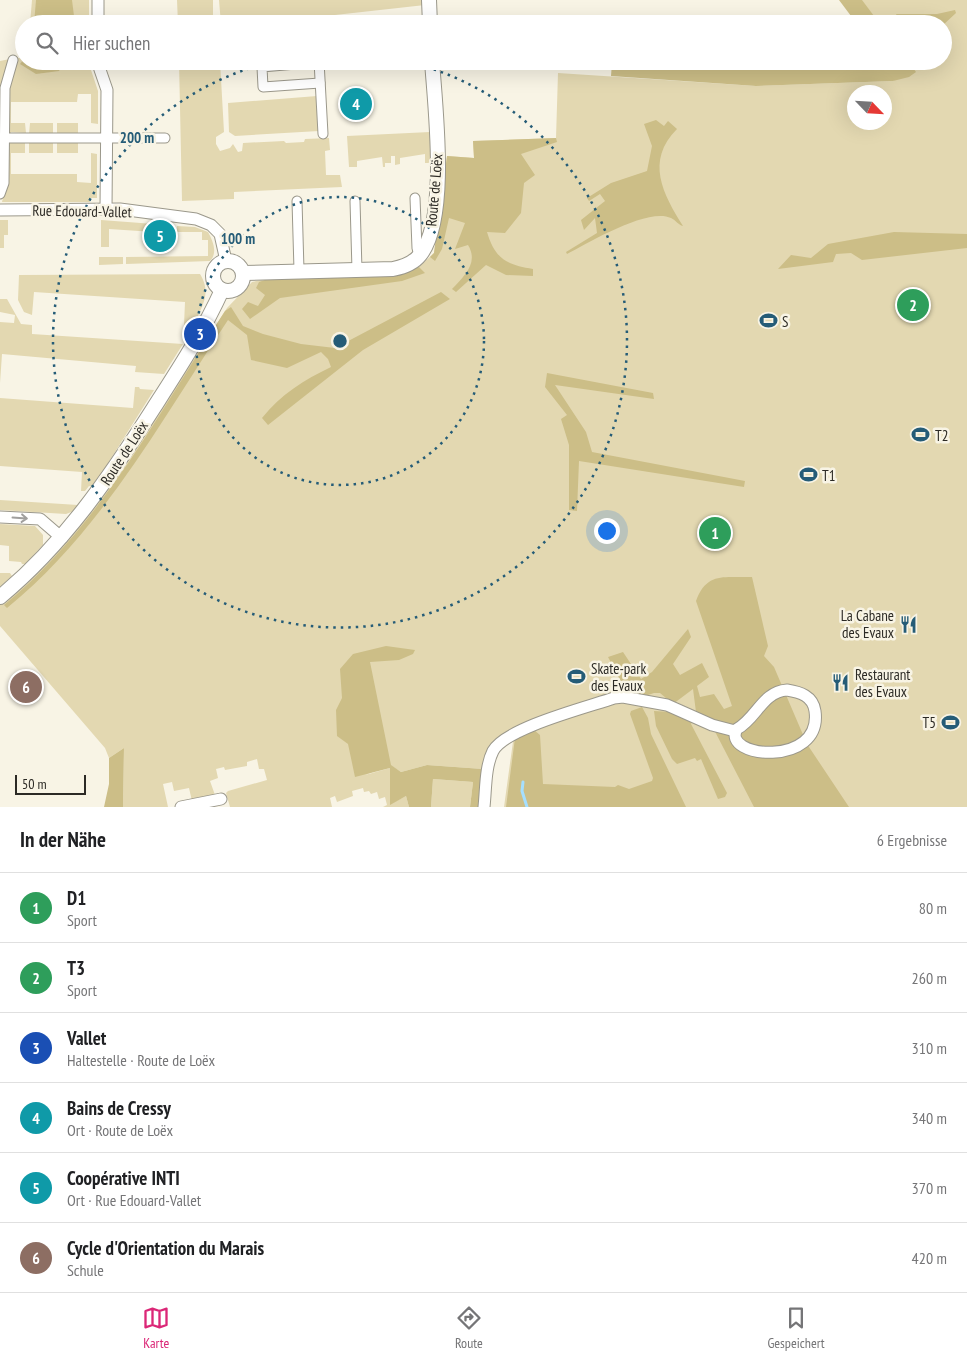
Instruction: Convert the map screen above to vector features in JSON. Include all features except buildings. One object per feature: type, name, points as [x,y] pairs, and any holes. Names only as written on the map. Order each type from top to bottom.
[{"type":"street","points":[[98,0],[98,15]]},
{"type":"street","points":[[428,0],[429,15]]},
{"type":"street","points":[[0,194],[4,182],[2,138],[5,88],[13,60]]},
{"type":"street","points":[[100,70],[107,90],[106,209]]},
{"type":"street","points":[[262,70],[263,87],[320,83]]},
{"type":"street","points":[[319,70],[324,134]]},
{"type":"street","name":"Route de Loëx","points":[[420,256],[432,224],[438,166],[433,70]]},
{"type":"street","points":[[2,138],[165,138]]},
{"type":"street","points":[[243,273],[299,270],[393,269],[409,264],[420,256],[417,248],[415,198]]},
{"type":"street","points":[[355,201],[357,270]]},
{"type":"street","points":[[297,202],[299,270]]},
{"type":"street","name":"Rue Edouard-Vallet","points":[[0,210],[106,209],[148,212],[196,219],[207,222],[220,234],[224,242],[226,261]]},
{"type":"street","points":[[226,261],[238,265],[243,273],[239,286],[230,291],[222,290],[215,284],[213,276],[216,268],[226,261]]},
{"type":"street","name":"Route de Loëx","points":[[0,597],[36,566],[88,507],[116,467],[200,334],[222,290]]},
{"type":"street","points":[[0,517],[40,520],[62,538]]},
{"type":"street","points":[[484,807],[490,757],[500,742],[526,728],[614,698],[623,697],[667,706],[712,725],[735,731],[748,722],[761,704],[775,692],[786,690],[796,692],[808,697],[813,704],[815,715],[813,730],[802,742],[786,751],[770,754],[750,750],[736,741],[735,731]]},
{"type":"street","points":[[180,807],[221,799]]},
{"type":"shaded area","points":[[32,0],[89,0],[89,15],[31,15]]},
{"type":"shaded area","points":[[36,0],[72,0],[74,15],[35,15]]},
{"type":"shaded area","points":[[177,0],[213,0],[213,15],[178,15]]},
{"type":"shaded area","points":[[219,0],[425,0],[425,5],[335,15],[220,15]]},
{"type":"shaded area","points":[[839,0],[862,0],[873,15],[850,15]]},
{"type":"shaded area","points":[[860,0],[967,0],[967,807],[504,807],[515,727],[502,735],[494,744],[483,769],[427,765],[401,772],[390,765],[365,775],[390,768],[390,804],[406,796],[409,807],[383,807],[387,805],[385,797],[379,799],[377,792],[371,794],[369,791],[364,792],[363,788],[352,791],[353,796],[337,802],[335,796],[330,798],[332,807],[230,807],[226,793],[228,791],[267,780],[264,769],[259,769],[257,759],[247,762],[247,766],[225,770],[224,767],[216,769],[218,778],[210,781],[215,795],[192,801],[189,788],[174,791],[172,782],[163,784],[168,807],[123,807],[124,748],[109,758],[105,748],[0,626],[0,604],[47,564],[91,512],[119,474],[227,308],[252,282],[271,278],[403,274],[419,267],[434,253],[447,156],[474,158],[473,141],[556,138],[558,73],[756,86],[893,81],[901,70],[952,70],[952,15],[872,15]]},
{"type":"shaded area","points":[[955,10],[956,13],[952,17],[952,15],[896,14],[937,14]]},
{"type":"shaded area","points":[[10,59],[2,107],[0,107],[0,61]]},
{"type":"shaded area","points":[[15,65],[15,70],[91,70],[98,91],[98,124],[91,123],[91,94],[78,94],[77,102],[11,102],[11,123],[25,123],[26,133],[11,132],[11,135],[7,135],[8,91]]},
{"type":"shaded area","points":[[30,70],[60,70],[59,71],[36,74]]},
{"type":"shaded area","points":[[179,70],[221,70],[224,132],[216,137],[216,144],[220,151],[230,148],[233,144],[238,152],[242,151],[243,143],[304,142],[305,139],[329,138],[330,150],[325,151],[326,175],[340,175],[342,187],[234,192],[234,199],[182,201]]},
{"type":"shaded area","points":[[611,70],[915,70],[916,72],[909,77],[893,81],[756,86],[611,76]]},
{"type":"shaded area","points":[[317,96],[319,131],[235,136],[229,132],[228,103]]},
{"type":"shaded area","points":[[656,120],[664,126],[668,121],[677,129],[667,141],[662,153],[660,178],[669,202],[683,226],[671,218],[661,216],[648,217],[618,228],[567,254],[566,252],[597,233],[595,218],[584,230],[581,220],[605,201],[600,194],[589,201],[587,198],[611,183],[647,171],[652,146],[644,124]]},
{"type":"shaded area","points":[[30,123],[53,123],[53,134],[29,134]]},
{"type":"shaded area","points":[[57,123],[78,123],[78,134],[57,134]]},
{"type":"shaded area","points":[[430,132],[432,163],[425,163],[425,154],[400,158],[400,164],[395,165],[395,156],[391,156],[391,163],[385,163],[385,167],[383,167],[382,157],[357,161],[357,167],[349,167],[347,136]]},
{"type":"shaded area","points":[[556,138],[557,142],[521,154],[535,175],[524,183],[521,213],[505,233],[487,232],[498,255],[509,263],[533,269],[533,276],[506,275],[486,265],[456,292],[452,289],[469,269],[472,258],[468,245],[455,249],[465,223],[449,218],[442,249],[435,261],[430,257],[434,253],[447,156],[474,158],[473,141]]},
{"type":"shaded area","points":[[29,140],[53,141],[53,153],[29,153]]},
{"type":"shaded area","points":[[7,142],[25,142],[25,153],[11,153],[11,174],[77,174],[77,182],[91,183],[91,153],[97,154],[97,198],[90,198],[90,202],[2,202],[6,185]]},
{"type":"shaded area","points":[[57,142],[78,142],[78,153],[57,153]]},
{"type":"shaded area","points":[[0,220],[8,220],[8,235],[4,235],[4,248],[0,248]]},
{"type":"shaded area","points":[[101,220],[154,224],[154,232],[109,229],[109,247],[101,247]]},
{"type":"shaded area","points":[[177,226],[195,227],[208,232],[214,251],[210,261],[126,264],[126,257],[208,256],[208,240],[202,240],[202,232],[177,232]]},
{"type":"shaded area","points":[[894,232],[967,234],[967,248],[862,260],[851,253],[836,254],[833,262],[778,269],[791,255],[811,258],[828,244]]},
{"type":"shaded area","points":[[99,257],[123,257],[123,264],[99,265]]},
{"type":"shaded area","points":[[419,267],[425,273],[402,281],[280,298],[250,319],[242,309],[248,302],[258,306],[265,295],[256,288],[259,282],[271,278],[403,274]]},
{"type":"shaded area","points":[[200,274],[204,281],[205,294],[193,326],[184,325],[185,302],[34,292],[32,315],[24,312],[18,300],[19,275]]},
{"type":"shaded area","points":[[441,292],[450,299],[363,350],[268,425],[262,418],[269,409],[294,388],[331,367],[328,359],[321,352],[287,368],[251,360],[247,335],[228,320],[154,434],[101,509],[41,578],[7,608],[4,605],[38,574],[98,505],[151,428],[225,311],[231,307],[243,326],[263,334],[301,344],[335,348]]},
{"type":"shaded area","points":[[0,299],[7,299],[21,324],[32,325],[32,334],[183,344],[164,374],[135,372],[136,366],[2,354],[0,383],[0,322],[14,323],[15,315],[0,312]]},
{"type":"shaded area","points":[[547,373],[653,393],[654,399],[555,385],[586,432],[592,452],[745,481],[744,487],[579,461],[577,511],[569,510],[569,445],[561,419],[567,415],[545,387]]},
{"type":"shaded area","points":[[135,387],[154,390],[93,487],[89,486],[85,491],[81,491],[82,472],[0,466],[0,398],[133,408]]},
{"type":"shaded area","points":[[0,500],[78,505],[74,511],[66,514],[0,510]]},
{"type":"shaded area","points":[[0,524],[35,526],[43,535],[43,545],[25,564],[9,561],[9,546],[0,545]]},
{"type":"shaded area","points":[[0,573],[10,573],[12,576],[0,587]]},
{"type":"shaded area","points":[[725,577],[752,577],[768,646],[764,656],[774,667],[807,744],[849,807],[754,807],[708,718],[696,712],[693,689],[673,704],[660,693],[642,697],[624,691],[608,657],[623,652],[641,679],[652,672],[688,629],[691,637],[673,664],[680,675],[702,663],[709,677],[697,686],[700,697],[714,694],[724,709],[732,706],[696,601],[700,591],[711,580]]},
{"type":"shaded area","points":[[386,646],[415,650],[413,654],[399,660],[370,662],[391,765],[401,772],[427,765],[483,769],[480,807],[470,807],[473,782],[433,779],[431,807],[409,807],[406,796],[390,805],[390,768],[355,777],[348,744],[337,736],[336,710],[342,698],[340,669],[353,654]]},
{"type":"shaded area","points":[[642,707],[648,718],[651,734],[686,807],[506,807],[515,738],[534,730],[540,735],[543,784],[615,787],[618,785],[629,789],[652,781],[653,778],[630,714],[631,711]]},
{"type":"shaded area","points":[[654,711],[671,712],[692,721],[691,724],[727,793],[725,797],[718,799],[701,759],[697,761],[695,758],[677,764],[672,759],[656,726]]},
{"type":"shaded area","points":[[124,748],[123,807],[104,807],[109,784],[109,758]]},
{"type":"shaded area","points":[[433,779],[473,782],[470,807],[431,807]]},
{"type":"waterway","points":[[523,782],[522,791],[527,807]]},
{"type":"place","name":"Bains de Cressy","points":[[356,104]]},
{"type":"place","name":"Coopérative INTI","points":[[160,236]]},
{"type":"place","name":"T3","points":[[913,305]]},
{"type":"place","name":"S","points":[[768,321]]},
{"type":"place","name":"Vallet","points":[[200,334]]},
{"type":"place","name":"T2","points":[[921,435]]},
{"type":"place","name":"T1","points":[[808,475]]},
{"type":"place","name":"D1","points":[[715,533]]},
{"type":"place","name":"La Cabane des Evaux","points":[[908,624]]},
{"type":"place","name":"Skate-park des Evaux","points":[[577,677]]},
{"type":"place","name":"Restaurant des Evaux","points":[[841,683]]},
{"type":"place","name":"Cycle d'Orientation du Marais","points":[[26,687]]},
{"type":"place","name":"T5","points":[[950,722]]}]
